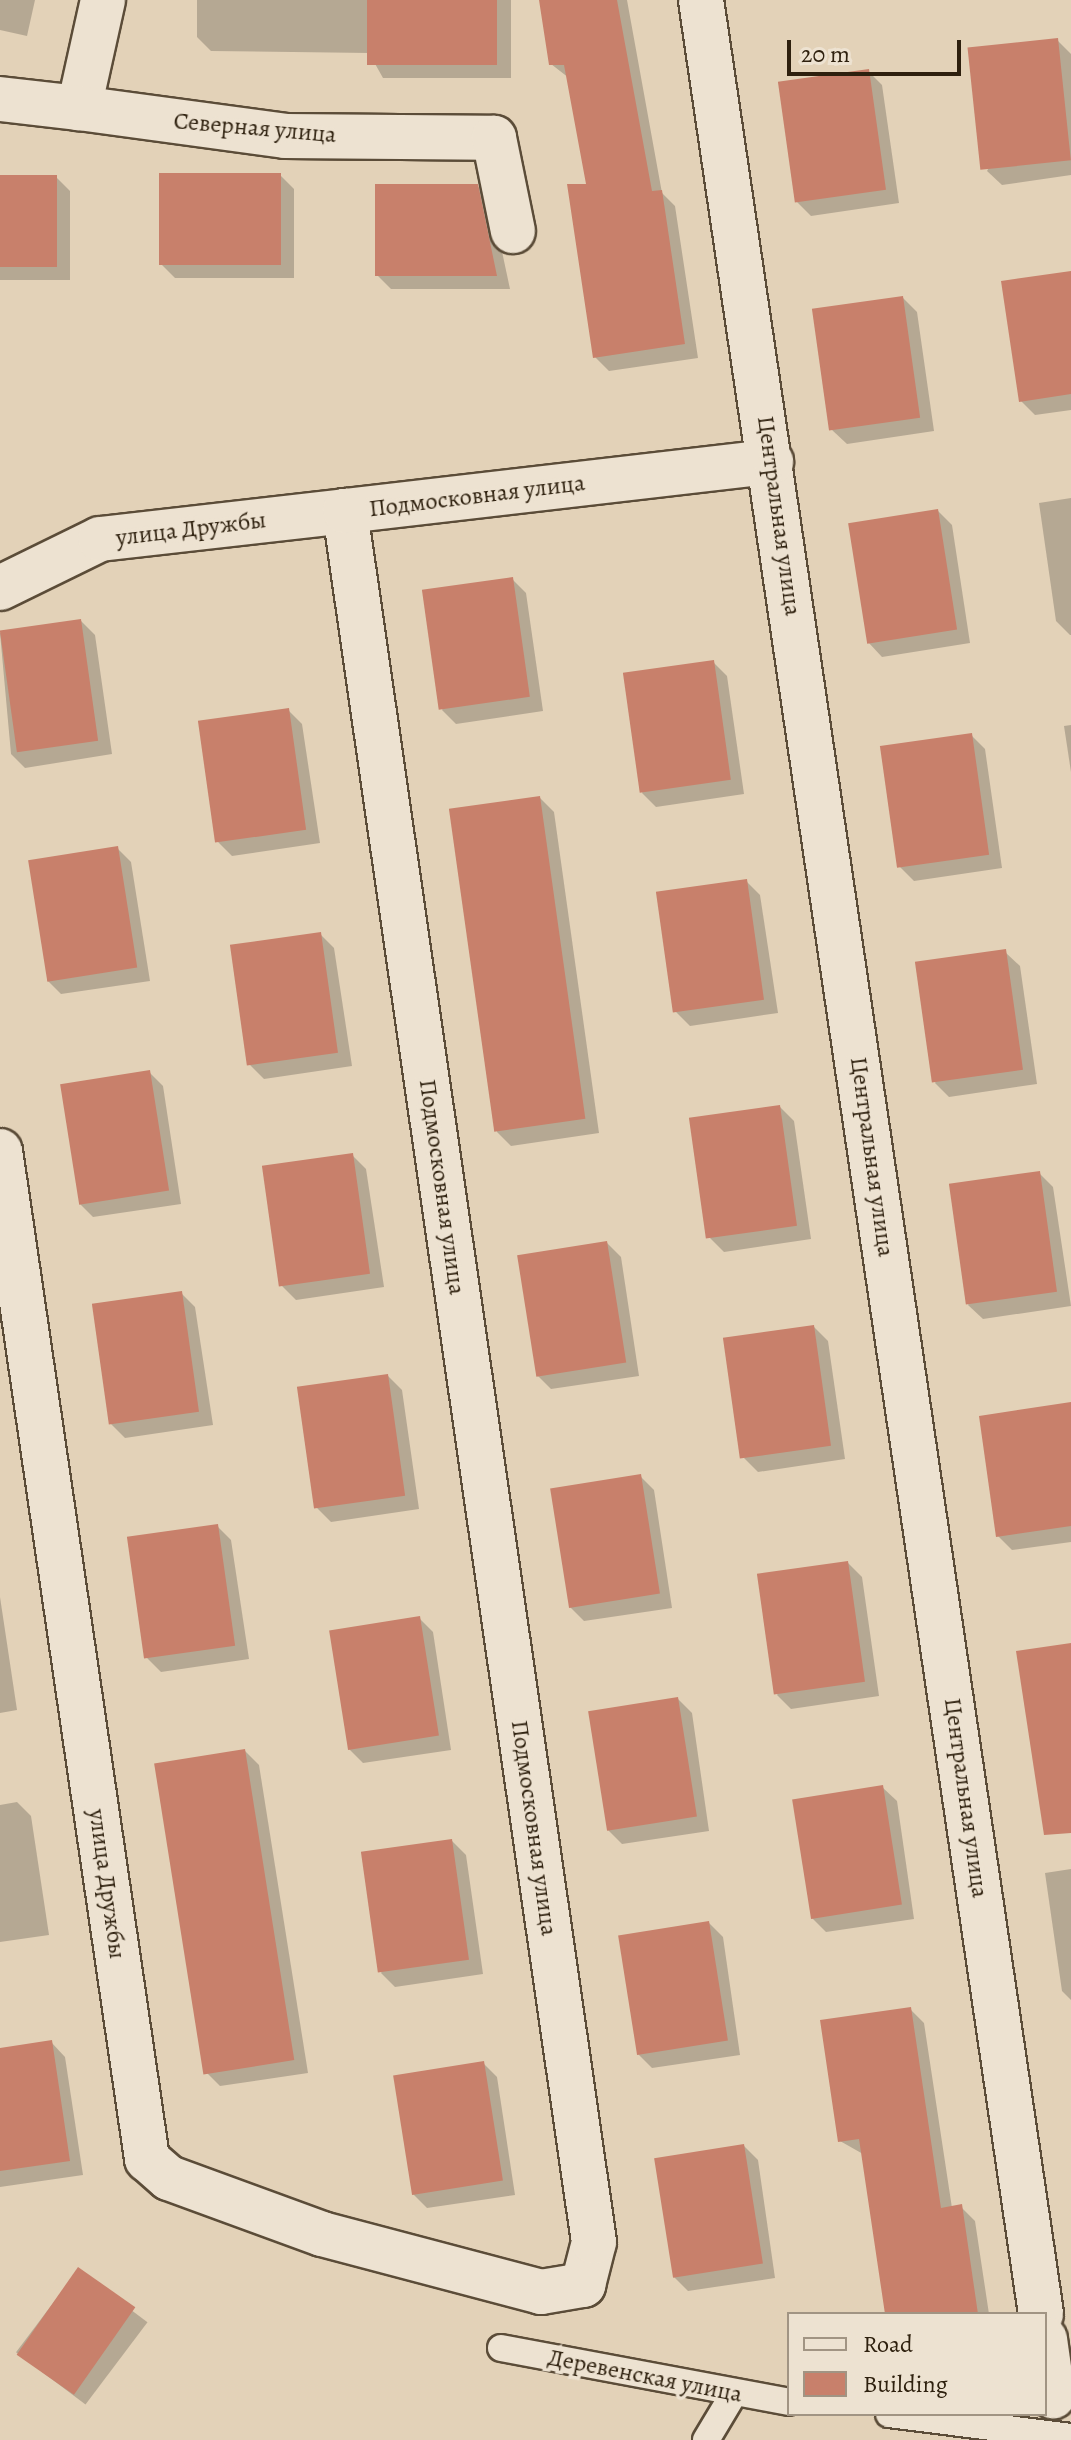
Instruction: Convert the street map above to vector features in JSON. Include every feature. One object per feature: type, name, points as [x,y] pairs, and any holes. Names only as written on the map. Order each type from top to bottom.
[{"type":"street","points":[[0,99],[79,108],[103,0]]},
{"type":"street","name":"Центральная улица","points":[[701,0],[1041,2312]]},
{"type":"street","name":"Северная улица","points":[[79,108],[285,136],[494,138],[513,231]]},
{"type":"street","name":"Подмосковная улица","points":[[583,2285],[594,2242],[345,511],[771,462]]},
{"type":"street","name":"улица Дружбы","points":[[0,588],[100,539],[345,511]]},
{"type":"street","name":"улица Дружбы","points":[[0,1151],[147,2159],[169,2178],[322,2234],[541,2292],[583,2285]]},
{"type":"street","points":[[1047,2353],[1053,2396]]},
{"type":"lane","name":"Деревенская улица","points":[[501,2348],[733,2395],[787,2402]]},
{"type":"lane","points":[[706,2440],[733,2395]]},
{"type":"lane","points":[[905,2416],[1071,2437]]},
{"type":"building","points":[[367,0],[497,0],[497,65],[367,65]]},
{"type":"building","points":[[539,0],[617,0],[652,191],[662,190],[685,344],[593,358],[567,184],[586,184],[564,65],[549,65]]},
{"type":"building","points":[[1058,38],[1071,160],[980,170],[967,48]]},
{"type":"building","points":[[869,69],[886,190],[795,203],[778,82]]},
{"type":"building","points":[[159,173],[281,173],[281,265],[159,265]]},
{"type":"building","points":[[0,175],[57,175],[57,267],[0,267]]},
{"type":"building","points":[[375,184],[478,184],[497,276],[375,276]]},
{"type":"building","points":[[1071,271],[1071,394],[1019,402],[1001,281]]},
{"type":"building","points":[[903,296],[920,418],[829,431],[812,309]]},
{"type":"building","points":[[938,509],[957,629],[867,644],[848,523]]},
{"type":"building","points":[[513,577],[530,697],[439,710],[422,590]]},
{"type":"building","points":[[81,619],[98,741],[17,752],[0,630]]},
{"type":"building","points":[[714,660],[731,780],[640,793],[623,673]]},
{"type":"building","points":[[289,708],[306,830],[215,843],[198,721]]},
{"type":"building","points":[[972,733],[989,855],[897,868],[880,746]]},
{"type":"building","points":[[540,796],[585,1119],[494,1132],[449,809]]},
{"type":"building","points":[[118,846],[137,967],[47,982],[28,860]]},
{"type":"building","points":[[747,879],[764,1000],[673,1013],[656,892]]},
{"type":"building","points":[[321,932],[338,1053],[247,1066],[230,945]]},
{"type":"building","points":[[1006,949],[1023,1070],[932,1083],[915,962]]},
{"type":"building","points":[[150,1070],[169,1190],[79,1205],[60,1084]]},
{"type":"building","points":[[780,1105],[797,1226],[706,1239],[689,1118]]},
{"type":"building","points":[[353,1153],[370,1274],[279,1287],[262,1166]]},
{"type":"building","points":[[1040,1171],[1057,1292],[966,1305],[949,1184]]},
{"type":"building","points":[[607,1241],[626,1362],[536,1377],[517,1255]]},
{"type":"building","points":[[182,1291],[199,1412],[109,1424],[92,1304]]},
{"type":"building","points":[[814,1325],[831,1446],[740,1459],[723,1338]]},
{"type":"building","points":[[388,1374],[405,1496],[314,1509],[297,1387]]},
{"type":"building","points":[[1071,1402],[1071,1526],[996,1537],[979,1416]]},
{"type":"building","points":[[641,1474],[660,1594],[569,1608],[550,1488]]},
{"type":"building","points":[[218,1524],[235,1646],[144,1659],[127,1537]]},
{"type":"building","points":[[848,1561],[865,1682],[774,1695],[757,1574]]},
{"type":"building","points":[[420,1616],[439,1736],[348,1750],[329,1630]]},
{"type":"building","points":[[1071,1643],[1071,1833],[1044,1835],[1016,1651]]},
{"type":"building","points":[[678,1697],[697,1817],[607,1831],[588,1711]]},
{"type":"building","points":[[245,1749],[294,2060],[203,2075],[154,1763]]},
{"type":"building","points":[[883,1785],[902,1905],[811,1919],[792,1799]]},
{"type":"building","points":[[452,1839],[469,1960],[378,1973],[361,1852]]},
{"type":"building","points":[[709,1921],[728,2041],[637,2055],[618,1935]]},
{"type":"building","points":[[911,2007],[941,2208],[962,2204],[978,2312],[885,2312],[859,2139],[838,2142],[820,2020]]},
{"type":"building","points":[[52,2040],[70,2161],[0,2171],[0,2048]]},
{"type":"building","points":[[484,2061],[503,2181],[412,2195],[393,2075]]},
{"type":"building","points":[[744,2144],[763,2264],[673,2278],[654,2158]]},
{"type":"building","points":[[78,2267],[135,2307],[74,2395],[17,2355]]}]
